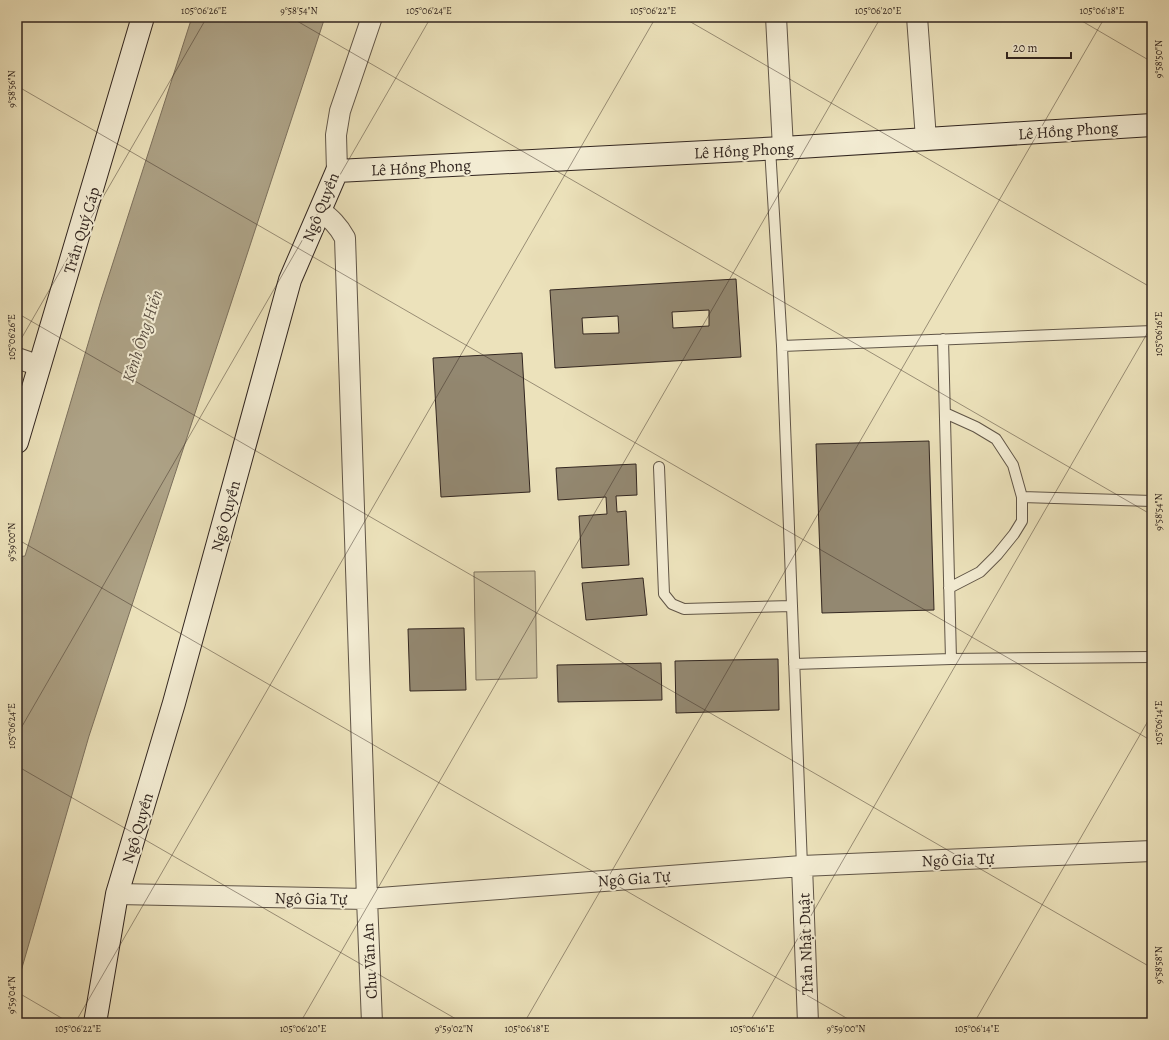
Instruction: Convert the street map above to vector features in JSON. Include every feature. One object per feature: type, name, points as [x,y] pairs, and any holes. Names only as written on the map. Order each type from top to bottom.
[{"type":"street","name":"Trần Quý Cáp","points":[[17,442],[144,17]]},
{"type":"street","name":"Ngô Quyền","points":[[95,1023],[117,894],[174,703],[290,280],[336,171],[336,135],[340,111],[372,17]]},
{"type":"street","points":[[776,17],[776,148]]},
{"type":"street","points":[[917,17],[926,139]]},
{"type":"street","name":"Lê Hồng Phong","points":[[336,171],[776,148],[1152,125]]},
{"type":"street","name":"Chu Văn An","points":[[320,210],[333,220],[345,238],[372,1023]]},
{"type":"street","points":[[17,358],[40,366]]},
{"type":"street","name":"Ngô Gia Tự","points":[[117,894],[367,899],[802,866],[1152,851]]},
{"type":"street","name":"Trần Nhật Duật","points":[[802,866],[808,1023]]},
{"type":"lane","points":[[776,148],[802,866]]},
{"type":"lane","points":[[782,346],[1152,330]]},
{"type":"lane","points":[[943,339],[951,660]]},
{"type":"lane","points":[[945,413],[976,427],[996,439],[1013,465],[1022,497],[1022,521],[1014,534],[997,555],[980,572],[949,588]]},
{"type":"lane","points":[[659,468],[664,594],[672,604],[684,610],[792,606]]},
{"type":"lane","points":[[1022,497],[1152,501]]},
{"type":"lane","points":[[794,664],[1152,657]]},
{"type":"shaded area","points":[[535,571],[537,678],[476,680],[474,572]]},
{"type":"water","name":"Kênh Ông Hiển","points":[[192,17],[325,17],[89,736],[17,985],[17,557],[25,556],[101,300]]},
{"type":"building","points":[[736,279],[741,357],[555,368],[550,290]],"holes":[[[709,310],[709,326],[673,328],[672,312]],[[618,316],[619,333],[583,334],[582,318]]]},
{"type":"building","points":[[522,353],[530,492],[441,497],[433,358]]},
{"type":"building","points":[[929,441],[934,610],[822,613],[816,444]]},
{"type":"building","points":[[636,464],[637,495],[616,496],[617,512],[626,511],[629,565],[582,568],[579,516],[607,514],[606,497],[558,500],[556,468]]},
{"type":"building","points":[[643,578],[647,615],[586,620],[582,583]]},
{"type":"building","points":[[464,628],[466,690],[410,691],[408,629]]},
{"type":"building","points":[[778,659],[779,710],[676,713],[675,661]]},
{"type":"building","points":[[661,663],[662,700],[558,702],[557,665]]}]
